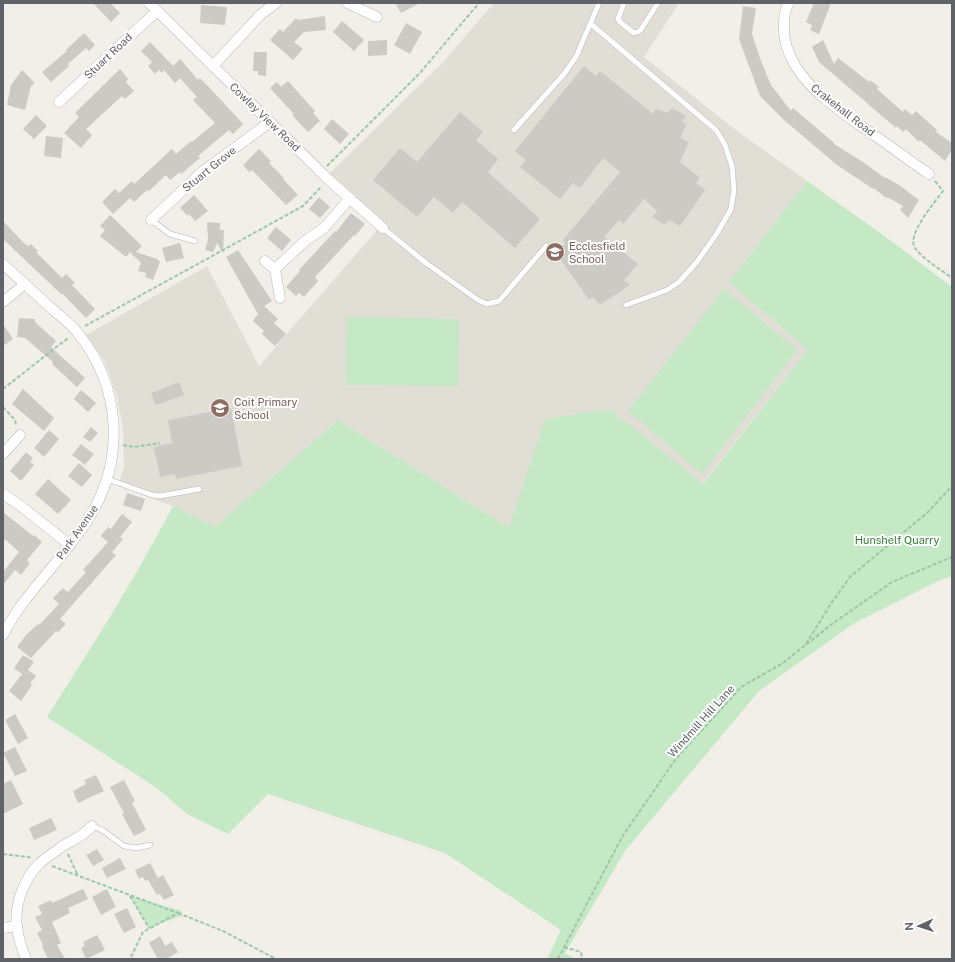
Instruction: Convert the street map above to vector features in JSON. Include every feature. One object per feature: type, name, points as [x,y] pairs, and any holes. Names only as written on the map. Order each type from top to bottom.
[{"type":"street","name":"Cowley View Road","points":[[149,3],[329,180],[382,228]]},
{"type":"street","points":[[213,66],[260,15],[276,3]]},
{"type":"street","points":[[347,3],[377,17]]},
{"type":"street","name":"Crakehall Road","points":[[789,3],[787,6],[783,32],[786,47],[795,67],[809,84],[841,111],[929,174]]},
{"type":"street","name":"Stuart Road","points":[[58,102],[157,11]]},
{"type":"street","name":"Stuart Grove","points":[[151,220],[202,172],[270,122]]},
{"type":"street","points":[[275,269],[305,241],[324,228],[350,198]]},
{"type":"street","points":[[265,261],[275,269],[280,298]]},
{"type":"street","name":"Park Avenue","points":[[3,264],[76,331],[96,362],[110,395],[114,419],[114,444],[107,480],[96,505],[70,545],[4,629]]},
{"type":"street","points":[[3,302],[25,284]]},
{"type":"street","points":[[3,454],[20,435]]},
{"type":"street","points":[[3,494],[21,506],[70,545]]},
{"type":"street","points":[[26,959],[16,926],[17,911],[22,890],[27,880],[41,862],[86,833],[92,826]]},
{"type":"street","points":[[3,928],[16,926]]},
{"type":"lane","points":[[514,130],[564,74],[576,57],[600,3]]},
{"type":"lane","points":[[624,3],[618,19],[634,33],[640,31],[658,3]]},
{"type":"lane","points":[[591,24],[716,130],[725,145],[732,166],[734,190],[731,209],[716,235],[696,264],[679,282],[667,290],[626,305]]},
{"type":"lane","points":[[151,220],[170,234],[195,241]]},
{"type":"lane","points":[[382,228],[478,300],[487,304],[499,301],[546,246]]},
{"type":"lane","points":[[107,480],[160,496],[199,489]]},
{"type":"lane","points":[[92,826],[102,830],[124,846],[137,848],[150,844]]},
{"type":"path","points":[[322,172],[419,74],[479,3]]},
{"type":"path","points":[[929,174],[943,191],[922,220],[913,237],[914,246],[923,256],[952,278]]},
{"type":"path","points":[[3,389],[76,331],[303,206],[329,180]]},
{"type":"path","points":[[3,407],[15,420],[16,428],[20,435]]},
{"type":"path","points":[[114,444],[134,447],[160,443]]},
{"type":"path","points":[[804,646],[850,576],[928,512],[952,486]]},
{"type":"path","name":"Windmill Hill Lane","points":[[558,959],[622,837],[675,760],[741,687],[782,663],[832,624],[892,582],[952,557]]},
{"type":"path","points":[[64,846],[79,877]]},
{"type":"path","points":[[3,854],[28,857],[178,913],[223,931],[276,959]]},
{"type":"path","points":[[130,896],[149,928]]},
{"type":"path","points":[[130,959],[143,932],[178,913]]},
{"type":"path","points":[[564,947],[581,952],[582,959]]},
{"type":"shaded area","name":"Ecclesfield School","points":[[494,3],[679,3],[644,57],[737,131],[807,181],[729,282],[808,350],[702,484],[610,409],[509,528],[338,420],[215,527],[173,506],[118,486],[124,466],[123,429],[117,396],[105,362],[86,335],[207,266],[259,366],[384,222],[330,173],[442,63]]},
{"type":"green space","name":"Hunshelf Quarry","points":[[807,181],[890,240],[952,287],[952,576],[936,582],[853,624],[759,691],[625,851],[565,953],[575,959],[547,959],[561,930],[445,853],[268,794],[228,834],[187,814],[157,788],[47,717],[128,587],[173,506],[215,527],[338,420],[509,528],[545,419],[610,409],[703,484],[808,350],[729,282]]},
{"type":"green space","points":[[724,289],[797,350],[702,474],[628,411]]},
{"type":"green space","points":[[347,317],[459,319],[458,386],[346,385]]},
{"type":"green space","points":[[130,896],[182,911],[181,916],[149,928]]},
{"type":"building","points":[[93,3],[110,3],[120,13],[111,22]]},
{"type":"building","points":[[395,3],[420,3],[401,13]]},
{"type":"building","points":[[814,3],[831,3],[819,34],[810,30],[812,25],[806,22]]},
{"type":"building","points":[[201,5],[227,7],[225,25],[200,23]]},
{"type":"building","points":[[743,6],[756,8],[752,34],[761,61],[771,85],[791,111],[793,108],[834,144],[885,178],[899,185],[919,200],[908,218],[900,210],[903,206],[887,197],[886,198],[874,188],[873,189],[837,165],[784,120],[760,96],[739,39]]},
{"type":"building","points":[[325,16],[326,30],[304,32],[294,42],[303,49],[293,60],[270,40],[280,29],[283,32],[296,18],[298,20]]},
{"type":"building","points":[[342,21],[364,40],[354,51],[333,32]]},
{"type":"building","points":[[406,23],[422,32],[410,54],[394,45]]},
{"type":"building","points":[[84,33],[95,45],[89,51],[86,48],[51,82],[42,72],[67,51],[66,50]]},
{"type":"building","points":[[387,40],[387,55],[368,56],[368,41]]},
{"type":"building","points":[[823,40],[834,64],[838,58],[869,82],[870,80],[879,87],[877,89],[903,112],[905,109],[912,115],[916,111],[937,130],[936,132],[952,143],[952,150],[945,161],[920,140],[919,142],[906,129],[903,132],[897,126],[896,128],[819,62],[812,47]]},
{"type":"building","points":[[150,42],[173,66],[180,59],[198,80],[200,78],[243,124],[233,134],[229,130],[198,156],[200,158],[181,174],[180,172],[170,180],[166,175],[149,191],[147,190],[134,202],[130,198],[113,214],[102,202],[115,189],[119,193],[132,181],[134,184],[172,149],[176,154],[215,123],[193,100],[197,97],[180,78],[175,83],[164,70],[162,73],[159,70],[155,74],[148,66],[152,62],[141,51]]},
{"type":"building","points":[[254,52],[267,52],[266,76],[258,75],[258,71],[253,71]]},
{"type":"building","points":[[584,66],[596,76],[600,71],[653,114],[655,109],[668,113],[672,108],[686,116],[682,122],[687,124],[680,138],[689,142],[680,162],[700,178],[696,183],[705,190],[680,226],[669,220],[665,225],[652,217],[657,211],[644,199],[623,224],[619,220],[604,237],[638,264],[624,280],[630,285],[600,305],[593,297],[589,300],[555,251],[565,244],[563,240],[620,172],[603,158],[580,188],[573,183],[560,199],[520,167],[526,160],[515,151]]},
{"type":"building","points":[[120,69],[128,79],[126,82],[134,91],[125,99],[122,96],[86,129],[92,135],[81,148],[64,133],[79,117],[75,113]]},
{"type":"building","points":[[22,70],[35,83],[31,86],[25,110],[7,105],[11,85]]},
{"type":"building","points":[[288,81],[315,111],[313,113],[320,121],[308,132],[270,88],[277,82],[281,87]]},
{"type":"building","points":[[460,112],[483,132],[476,140],[498,159],[488,172],[540,219],[515,248],[462,202],[453,213],[434,197],[417,217],[373,180],[400,148],[417,162]]},
{"type":"building","points":[[36,115],[47,126],[34,139],[23,129]]},
{"type":"building","points":[[332,119],[349,134],[340,144],[324,129]]},
{"type":"building","points":[[46,136],[63,138],[61,158],[44,156]]},
{"type":"building","points":[[259,149],[271,161],[269,163],[298,195],[286,205],[252,170],[249,172],[243,165]]},
{"type":"building","points":[[194,195],[208,211],[195,221],[189,214],[188,216],[180,208]]},
{"type":"building","points":[[319,197],[330,207],[320,218],[309,209]]},
{"type":"building","points":[[351,213],[365,224],[315,277],[318,281],[304,297],[299,293],[296,296],[286,287],[300,271],[299,270],[335,231],[336,232]]},
{"type":"building","points":[[110,215],[142,246],[136,252],[157,259],[160,262],[153,280],[145,277],[146,273],[138,271],[141,263],[130,252],[126,257],[100,236],[105,230],[100,226]]},
{"type":"building","points":[[3,221],[25,244],[28,246],[31,244],[38,251],[36,252],[62,278],[66,274],[75,283],[72,285],[95,309],[86,318],[63,294],[62,295],[3,239]]},
{"type":"building","points":[[207,222],[220,223],[220,230],[224,230],[223,253],[217,243],[213,252],[205,250],[208,240]]},
{"type":"building","points":[[276,227],[291,240],[282,251],[267,238]]},
{"type":"building","points":[[180,243],[184,258],[166,262],[162,248]]},
{"type":"building","points":[[238,250],[272,301],[264,306],[278,319],[274,323],[286,334],[275,346],[262,334],[264,331],[253,321],[258,314],[226,257]]},
{"type":"building","points":[[19,318],[35,319],[35,322],[56,341],[51,347],[85,378],[77,387],[52,364],[53,362],[25,338],[17,337]]},
{"type":"building","points":[[3,324],[13,339],[3,346]]},
{"type":"building","points":[[179,382],[184,395],[156,405],[151,393]]},
{"type":"building","points":[[23,389],[54,418],[44,431],[12,404]]},
{"type":"building","points":[[81,390],[96,403],[88,412],[74,399]]},
{"type":"building","points":[[231,408],[242,466],[176,479],[175,474],[160,477],[154,447],[172,443],[168,420]]},
{"type":"building","points":[[91,427],[98,433],[90,442],[83,437]]},
{"type":"building","points":[[49,430],[59,439],[44,457],[34,448]]},
{"type":"building","points":[[81,444],[94,454],[85,465],[72,455]]},
{"type":"building","points":[[26,452],[33,458],[30,462],[34,465],[21,481],[10,471]]},
{"type":"building","points":[[79,463],[92,475],[82,487],[68,476]]},
{"type":"building","points":[[48,479],[71,500],[58,514],[35,494]]},
{"type":"building","points":[[127,493],[145,499],[141,511],[123,505]]},
{"type":"building","points":[[3,512],[42,542],[27,560],[30,563],[21,575],[15,570],[3,585],[3,572],[19,552],[6,540],[3,540]]},
{"type":"building","points":[[122,514],[132,522],[120,537],[123,539],[112,552],[116,555],[60,619],[66,624],[58,632],[56,631],[31,658],[17,647],[26,635],[38,624],[39,625],[59,604],[53,598],[63,588],[68,592],[86,572],[83,570],[108,542],[101,536],[108,527],[111,529]]},
{"type":"building","points":[[23,655],[34,662],[28,670],[36,676],[30,684],[32,685],[21,701],[9,691],[22,674],[14,668]]},
{"type":"building","points":[[15,714],[28,738],[18,744],[5,720]]},
{"type":"building","points":[[15,747],[27,771],[15,776],[3,753]]},
{"type":"building","points":[[96,775],[104,791],[78,803],[73,791],[86,784],[84,780]]},
{"type":"building","points":[[11,780],[23,804],[3,814],[3,784]]},
{"type":"building","points":[[124,780],[135,801],[132,803],[146,830],[134,836],[110,787]]},
{"type":"building","points":[[51,818],[57,830],[34,840],[29,828]]},
{"type":"building","points":[[97,849],[104,860],[93,866],[86,855]]},
{"type":"building","points":[[120,858],[126,869],[107,878],[102,868]]},
{"type":"building","points":[[150,863],[158,878],[163,875],[174,895],[164,900],[160,894],[157,895],[148,880],[145,881],[143,877],[139,879],[135,870]]},
{"type":"building","points":[[83,889],[88,899],[68,908],[70,913],[52,922],[61,943],[57,945],[65,959],[48,959],[37,933],[42,930],[35,917],[42,914],[38,906],[51,900],[52,903]]},
{"type":"building","points":[[107,889],[116,907],[101,915],[92,897]]},
{"type":"building","points":[[127,908],[136,927],[124,933],[114,914]]},
{"type":"building","points":[[97,935],[105,950],[86,959],[81,948],[85,946],[83,942]]},
{"type":"building","points":[[160,936],[165,946],[172,942],[178,952],[166,959],[158,959],[149,943]]},
{"type":"place","name":"Ecclesfield School","points":[[555,252]]},
{"type":"place","name":"Coit Primary School","points":[[220,408]]}]
